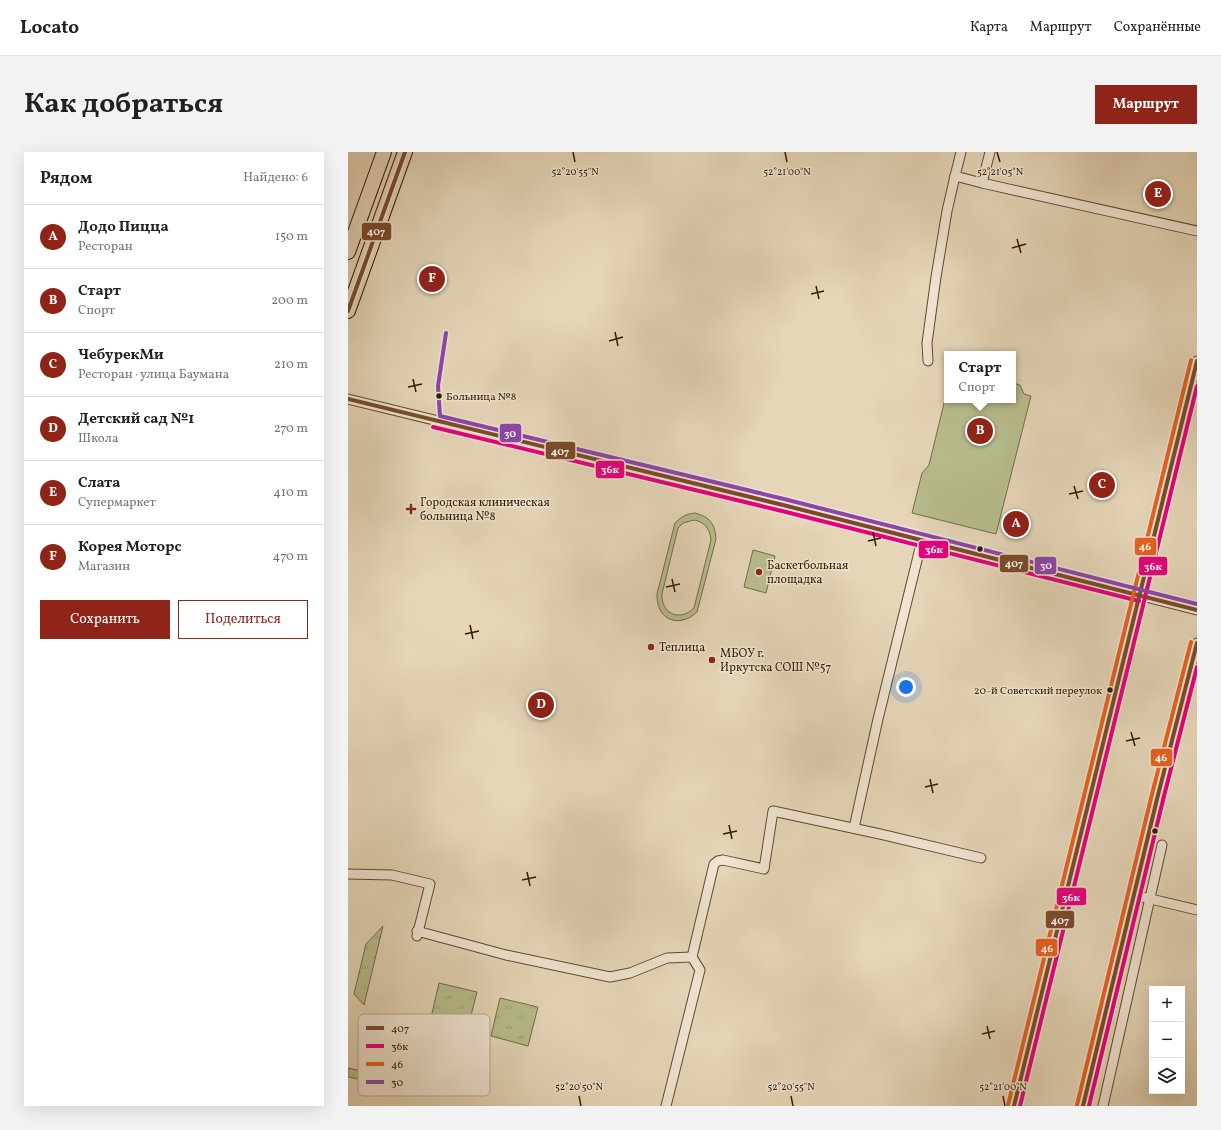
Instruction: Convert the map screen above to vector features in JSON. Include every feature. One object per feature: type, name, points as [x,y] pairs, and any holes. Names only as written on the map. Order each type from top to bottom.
[{"type":"main road","points":[[348,252],[384,152]]},
{"type":"main road","points":[[348,311],[405,152]]},
{"type":"street","points":[[928,361],[927,343],[936,278],[947,210],[961,152]]},
{"type":"street","points":[[982,183],[990,152]]},
{"type":"street","points":[[955,176],[1197,231]]},
{"type":"street","points":[[1014,1106],[1197,361]]},
{"type":"street","points":[[348,399],[922,540],[1197,610]]},
{"type":"street","points":[[854,828],[878,719],[922,540]]},
{"type":"street","points":[[1083,1106],[1197,643]]},
{"type":"street","points":[[666,1106],[700,970],[692,957],[714,864],[723,860],[764,869],[773,810],[981,858]]},
{"type":"street","points":[[1102,1106],[1162,845]]},
{"type":"street","points":[[348,874],[392,875],[430,884],[417,934],[610,977],[630,973],[667,958],[692,957]]},
{"type":"street","points":[[1134,895],[1197,910]]},
{"type":"green space","points":[[1016,384],[1020,385],[1024,394],[1031,396],[996,534],[912,513],[922,473],[929,465],[944,403],[1016,403]]},
{"type":"green space","points":[[692,513],[700,515],[711,522],[716,539],[697,612],[683,620],[676,621],[664,616],[660,610],[657,594],[675,523],[684,516]],"holes":[[[694,520],[704,524],[711,540],[694,608],[683,615],[672,614],[665,607],[662,594],[678,528],[683,523]]]},
{"type":"green space","name":"Баскетбольная площадка","points":[[753,550],[775,556],[766,593],[744,587]]},
{"type":"green space","points":[[383,926],[364,1005],[354,994],[366,944]]},
{"type":"green space","points":[[439,983],[477,992],[471,1014],[432,1014]]},
{"type":"green space","points":[[500,998],[538,1007],[528,1046],[491,1036]]},
{"type":"green space","points":[[348,1068],[358,1070],[358,1079],[348,1077]]},
{"type":"transit line","name":"407","points":[[348,311],[405,152]]},
{"type":"transit line","name":"30","points":[[446,333],[438,386],[440,416],[784,499],[1197,604]]},
{"type":"transit line","name":"46","points":[[1008,1105],[1191,360]]},
{"type":"transit line","name":"407","points":[[1014,1106],[1197,361]]},
{"type":"transit line","name":"36к","points":[[1020,1106],[1197,386]]},
{"type":"transit line","name":"407","points":[[348,399],[783,505],[1197,610]]},
{"type":"transit line","name":"36к","points":[[433,427],[782,511],[1139,601]]},
{"type":"transit line","name":"46","points":[[1077,1105],[1152,794],[1191,642]]},
{"type":"transit line","name":"407","points":[[1083,1106],[1158,795],[1197,643]]},
{"type":"transit line","name":"36к","points":[[1089,1106],[1164,796],[1197,667]]},
{"type":"place","name":"Слата","points":[[1158,194]]},
{"type":"place","name":"Корея Моторс","points":[[432,279]]},
{"type":"place","name":"Больница №8","points":[[439,396]]},
{"type":"place","name":"Старт","points":[[980,431]]},
{"type":"place","name":"ЧебурекМи","points":[[1102,485]]},
{"type":"place","name":"Городская клиническая больница №8","points":[[411,509]]},
{"type":"place","name":"Додо Пицца","points":[[1016,524]]},
{"type":"place","name":"Баскетбольная площадка","points":[[759,572]]},
{"type":"place","name":"Теплица","points":[[651,647]]},
{"type":"place","name":"МБОУ г. Иркутска СОШ №57","points":[[712,660]]},
{"type":"place","name":"20-й Советский переулок","points":[[1110,690]]},
{"type":"place","name":"Детский сад №1","points":[[541,705]]}]
